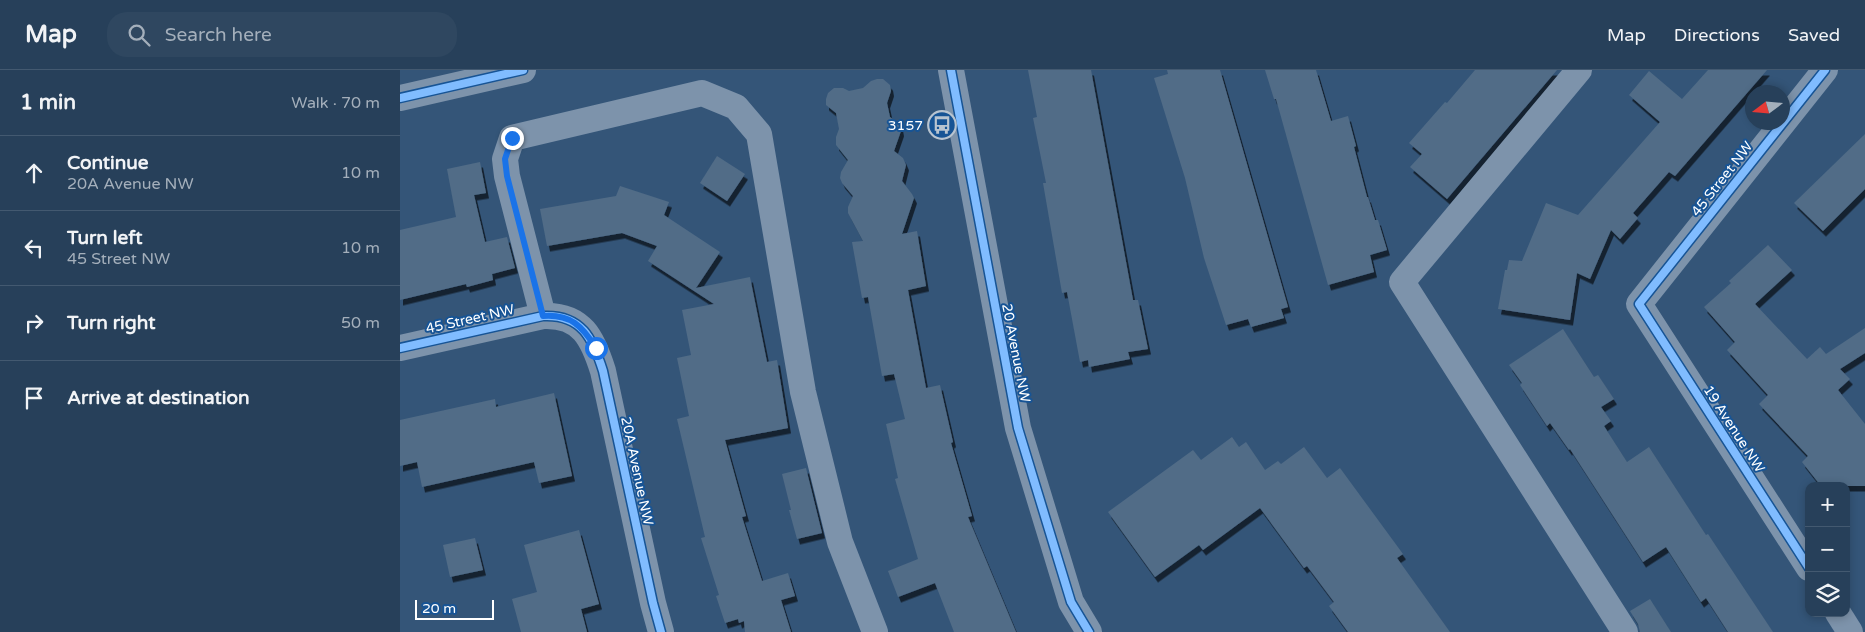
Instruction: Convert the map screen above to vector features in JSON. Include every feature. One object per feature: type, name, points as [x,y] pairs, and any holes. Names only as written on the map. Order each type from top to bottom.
[{"type":"street","points":[[400,98],[523,70]]},
{"type":"street","name":"20 Avenue NW","points":[[951,70],[1018,428],[1071,602],[1088,632]]},
{"type":"street","points":[[1579,70],[1402,282],[1625,632]]},
{"type":"street","name":"45 Street NW","points":[[1639,304],[1825,70]]},
{"type":"street","points":[[543,316],[507,176],[505,159],[512,138],[702,93],[736,107],[759,134],[803,392],[840,542],[875,632]]},
{"type":"street","name":"19 Avenue NW","points":[[1639,304],[1805,562]]},
{"type":"street","name":"45 Street NW","points":[[400,348],[543,316],[563,317],[575,322]]},
{"type":"street","name":"20A Avenue NW","points":[[575,322],[586,332],[596,348],[603,371],[652,602],[661,632]]},
{"type":"street","points":[[1841,617],[1850,632]]},
{"type":"building","points":[[1028,70],[1091,70],[1133,300],[1138,300],[1148,349],[1128,352],[1130,359],[1089,367],[1088,360],[1080,362],[1067,292],[1062,293],[1043,183],[1046,183],[1033,118],[1037,117]]},
{"type":"building","points":[[1167,70],[1220,70],[1288,307],[1281,309],[1284,318],[1251,327],[1248,319],[1226,325],[1204,258],[1185,178],[1154,78],[1168,74]]},
{"type":"building","points":[[1265,70],[1316,70],[1331,121],[1348,116],[1367,197],[1375,220],[1378,220],[1387,250],[1370,255],[1374,272],[1328,285],[1276,99],[1274,99]]},
{"type":"building","points":[[1475,70],[1557,70],[1447,199],[1410,167],[1422,154],[1409,143]]},
{"type":"building","points":[[1708,70],[1767,70],[1754,85],[1745,85],[1745,95],[1675,176],[1669,172],[1633,213],[1638,218],[1620,239],[1611,230],[1590,279],[1577,273],[1570,320],[1498,309],[1505,270],[1507,270],[1509,260],[1522,261],[1546,203],[1578,215],[1660,122],[1629,95],[1649,71],[1682,99]]},
{"type":"building","points":[[883,79],[890,85],[891,91],[887,103],[890,117],[900,125],[901,131],[894,151],[903,158],[906,165],[902,181],[914,198],[902,234],[917,231],[926,286],[908,290],[926,388],[940,385],[953,442],[951,443],[972,516],[968,517],[1016,632],[954,632],[935,583],[898,597],[888,571],[918,559],[895,479],[898,478],[886,424],[905,419],[894,374],[882,376],[868,297],[862,298],[852,242],[863,241],[848,213],[848,207],[853,196],[840,178],[841,172],[848,160],[836,145],[839,129],[836,113],[826,105],[828,93],[834,88],[843,88],[849,91],[863,88],[871,81]]},
{"type":"building","points":[[1865,134],[1865,189],[1823,231],[1794,203]]},
{"type":"building","points":[[717,156],[745,174],[727,201],[700,183]]},
{"type":"building","points":[[480,162],[486,193],[474,195],[485,242],[507,237],[515,268],[492,274],[493,280],[467,287],[466,284],[400,300],[400,230],[456,217],[447,169]]},
{"type":"building","points":[[620,186],[669,202],[664,215],[720,252],[696,288],[750,277],[767,362],[777,360],[788,428],[725,440],[746,516],[742,517],[762,581],[788,573],[795,596],[781,600],[791,632],[745,632],[744,621],[739,623],[738,619],[725,623],[716,596],[719,595],[701,538],[705,537],[677,419],[689,416],[677,358],[691,355],[682,310],[714,304],[648,261],[657,246],[622,233],[547,246],[540,209],[616,196]]},
{"type":"building","points":[[1768,245],[1792,270],[1755,304],[1807,359],[1820,347],[1826,354],[1865,328],[1865,353],[1840,369],[1850,379],[1838,390],[1865,424],[1865,486],[1850,486],[1850,482],[1818,482],[1802,462],[1808,456],[1759,404],[1768,395],[1727,350],[1735,342],[1704,307],[1731,283],[1729,281]]},
{"type":"building","points":[[1563,329],[1594,377],[1598,375],[1614,399],[1601,407],[1611,421],[1604,426],[1627,462],[1649,447],[1706,535],[1708,534],[1773,632],[1728,632],[1706,598],[1701,602],[1666,547],[1643,562],[1570,449],[1550,423],[1547,426],[1520,385],[1522,383],[1509,365]]},
{"type":"building","points":[[554,393],[572,476],[539,483],[534,462],[422,487],[417,462],[400,466],[400,420],[495,399],[496,407]]},
{"type":"building","points":[[1232,437],[1239,447],[1246,442],[1265,470],[1278,461],[1281,464],[1304,447],[1327,478],[1340,468],[1403,554],[1397,558],[1450,632],[1348,632],[1329,606],[1334,602],[1307,566],[1304,568],[1260,508],[1203,550],[1199,545],[1155,577],[1108,512],[1193,450],[1201,460]]},
{"type":"building","points":[[806,468],[822,533],[797,539],[782,474]]},
{"type":"building","points":[[579,530],[599,604],[581,609],[587,632],[521,632],[512,599],[537,592],[524,545]]},
{"type":"building","points":[[475,538],[483,570],[450,577],[443,545]]},
{"type":"building","points":[[1650,599],[1671,632],[1640,632],[1638,624],[1630,611]]},
{"type":"cycle path","points":[[400,98],[523,70]]},
{"type":"cycle path","points":[[951,70],[1018,428],[1071,602],[1089,632]]},
{"type":"cycle path","points":[[1805,562],[1639,304],[1825,70]]},
{"type":"cycle path","points":[[400,348],[543,316],[556,316],[567,319],[584,331],[595,349],[603,371],[653,603],[661,632]]},
{"type":"place","name":"3157","points":[[942,125]]},
{"type":"route","points":[[512,138],[505,159],[507,176],[543,316],[554,315],[575,322],[586,332],[596,348]]}]
